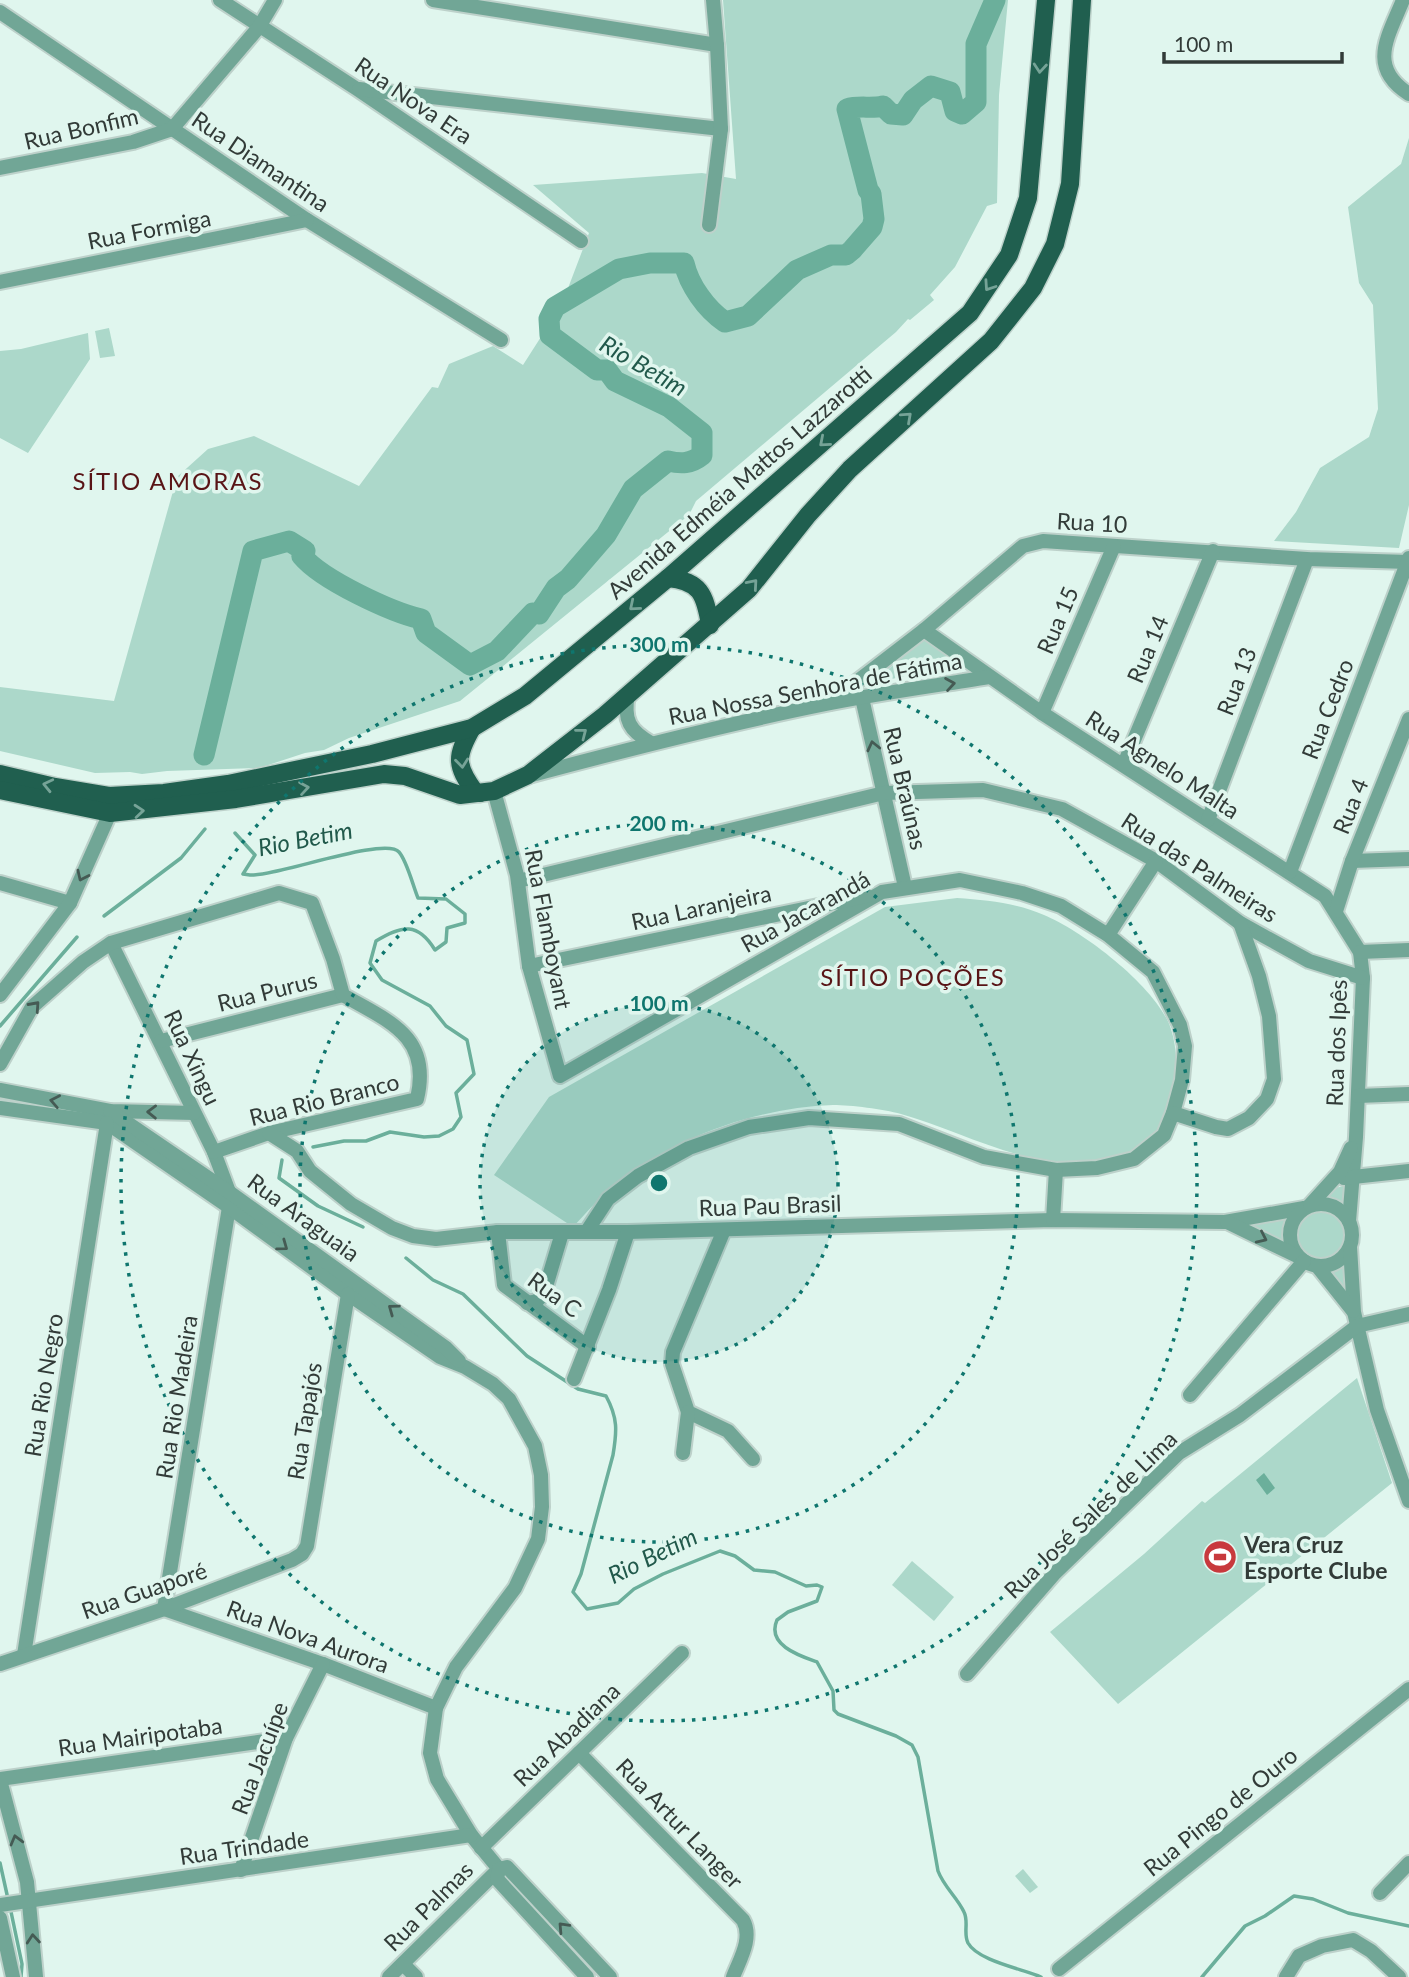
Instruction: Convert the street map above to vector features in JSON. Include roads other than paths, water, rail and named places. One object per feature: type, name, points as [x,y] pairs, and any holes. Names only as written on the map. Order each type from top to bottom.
[{"type":"main road","name":"Avenida Edméia Mattos Lazzarotti","points":[[232,791],[472,728],[525,696],[668,578],[970,313],[1009,255],[1028,198],[1046,0]]},
{"type":"main road","points":[[0,790],[110,813],[167,800],[232,791],[337,783],[384,774],[405,776],[460,794],[487,792],[522,778],[628,695],[750,589],[808,515],[850,469],[991,341],[1032,288],[1055,244],[1070,184],[1082,0]]},
{"type":"main road","points":[[668,578],[685,580],[695,585],[706,602],[710,625]]},
{"type":"main road","points":[[472,728],[459,754],[460,764],[463,776],[475,792],[487,792]]},
{"type":"main road","points":[[0,774],[109,796],[167,800]]},
{"type":"street","name":"Rua Nova Era","points":[[219,0],[357,89],[581,241]]},
{"type":"street","points":[[172,129],[259,27],[275,0]]},
{"type":"street","points":[[433,0],[718,46]]},
{"type":"street","points":[[709,225],[721,129],[718,46],[713,0]]},
{"type":"street","points":[[1403,0],[1390,33],[1384,68],[1397,86],[1409,94]]},
{"type":"street","name":"Rua Diamantina","points":[[0,12],[307,220],[501,340]]},
{"type":"street","points":[[357,89],[721,129]]},
{"type":"street","name":"Rua Bonfim","points":[[0,168],[133,142],[172,129]]},
{"type":"street","name":"Rua Formiga","points":[[0,282],[307,220]]},
{"type":"street","name":"Rua 10","points":[[830,703],[924,630],[1023,546],[1043,541],[1307,559],[1408,561]]},
{"type":"street","name":"Rua 15","points":[[1042,713],[1114,546]]},
{"type":"street","name":"Rua 14","points":[[1124,764],[1213,551]]},
{"type":"street","name":"Rua 13","points":[[1208,820],[1307,559]]},
{"type":"street","name":"Rua Cedro","points":[[1290,872],[1408,561]]},
{"type":"street","name":"Rua Agnelo Malta","points":[[924,630],[1042,713],[1325,896],[1360,952]]},
{"type":"street","name":"Rua Nossa Senhora de Fátima","points":[[522,778],[651,743],[830,703],[989,677]]},
{"type":"street","name":"Rua Nossa Senhora de Fátima","points":[[628,695],[625,709],[627,722],[633,731],[651,743]]},
{"type":"street","name":"Rua Braúnas","points":[[862,698],[905,887]]},
{"type":"street","name":"Rua 4","points":[[1336,911],[1352,861],[1409,719]]},
{"type":"street","points":[[1393,761],[1409,761]]},
{"type":"street","name":"Rua das Palmeiras","points":[[518,881],[884,793],[983,790],[1062,810],[1156,861],[1240,923],[1309,961],[1363,978]]},
{"type":"street","name":"Rua Flamboyant","points":[[487,792],[518,881],[529,966],[559,1076]]},
{"type":"street","points":[[0,995],[70,903],[110,813]]},
{"type":"street","points":[[1352,861],[1409,859]]},
{"type":"street","points":[[1108,935],[1156,861]]},
{"type":"street","name":"Rua Jacarandá","points":[[559,1076],[882,892],[960,880],[1022,893],[1060,905],[1108,935],[1153,972],[1170,1000],[1185,1046],[1182,1080],[1164,1135],[1135,1159],[1097,1168],[1056,1170],[984,1157],[899,1124],[809,1118],[749,1127],[688,1148],[638,1176],[608,1199],[587,1231]]},
{"type":"street","points":[[0,883],[70,903]]},
{"type":"street","points":[[0,1064],[32,1007],[83,962],[111,943],[279,892],[312,903],[343,995]]},
{"type":"street","name":"Rua Laranjeira","points":[[529,966],[882,892]]},
{"type":"street","points":[[1173,1113],[1228,1129],[1249,1118],[1267,1099],[1274,1079],[1269,1016],[1259,976],[1240,923]]},
{"type":"street","name":"Rua Xingu","points":[[111,943],[214,1152],[229,1199]]},
{"type":"street","points":[[1360,952],[1409,950]]},
{"type":"street","name":"Rua dos Ipês","points":[[1349,1221],[1356,1137],[1363,978],[1360,952]]},
{"type":"street","name":"Rua Purus","points":[[161,1041],[343,995]]},
{"type":"street","name":"Rua Rio Branco","points":[[214,1152],[269,1133],[417,1099],[420,1084],[415,1050],[407,1035],[393,1023],[343,995]]},
{"type":"street","points":[[0,1090],[109,1117]]},
{"type":"street","points":[[1358,1096],[1409,1094]]},
{"type":"street","points":[[0,1108],[109,1117],[194,1113]]},
{"type":"street","name":"Rua Araguaia","points":[[109,1117],[446,1348],[465,1367]]},
{"type":"street","name":"Rua Rio Negro","points":[[24,1655],[109,1117]]},
{"type":"street","name":"Rua Pau Brasil","points":[[269,1133],[297,1151],[310,1171],[337,1195],[392,1228],[413,1236],[436,1239],[498,1232],[724,1230],[1053,1220],[1225,1222],[1307,1207]]},
{"type":"street","name":"Rua dos Ipês","points":[[1307,1207],[1330,1185],[1344,1165],[1356,1137]]},
{"type":"street","points":[[1053,1220],[1056,1170]]},
{"type":"street","points":[[1330,1185],[1337,1180],[1353,1177],[1409,1171]]},
{"type":"street","name":"Rua Araguaia","points":[[229,1199],[348,1294],[440,1357],[465,1367],[493,1384],[509,1399],[536,1446],[541,1475],[542,1507],[538,1539],[515,1588],[456,1667],[436,1708],[430,1753],[437,1779],[471,1835],[499,1868]]},
{"type":"street","name":"Rua Rio Madeira","points":[[164,1609],[229,1199]]},
{"type":"street","points":[[1356,1319],[1293,1249],[1290,1231],[1297,1215],[1307,1207],[1329,1204],[1339,1209],[1349,1221],[1352,1232],[1350,1247],[1356,1319],[1377,1410],[1409,1501]]},
{"type":"street","name":"Rua Pau Brasil","points":[[1225,1222],[1306,1261]]},
{"type":"street","points":[[683,1453],[688,1412],[672,1364],[673,1352],[724,1230]]},
{"type":"street","name":"Rua C","points":[[498,1232],[505,1285],[588,1346]]},
{"type":"street","points":[[574,1379],[628,1232]]},
{"type":"street","points":[[527,1303],[537,1301],[544,1293],[562,1233]]},
{"type":"street","points":[[1306,1261],[1334,1263],[1346,1254],[1350,1247]]},
{"type":"street","points":[[1190,1395],[1306,1261]]},
{"type":"street","name":"Rua Tapajós","points":[[302,1554],[307,1546],[348,1294]]},
{"type":"street","points":[[1356,1319],[1409,1314]]},
{"type":"street","name":"Rua José Sales de Lima","points":[[967,1674],[1055,1573],[1179,1453],[1240,1415],[1356,1319]]},
{"type":"street","points":[[688,1412],[728,1431],[753,1459]]},
{"type":"street","name":"Rua Guaporé","points":[[0,1664],[164,1609],[302,1554]]},
{"type":"street","name":"Rua Nova Aurora","points":[[164,1609],[323,1664],[436,1708]]},
{"type":"street","name":"Rua Abadiana","points":[[481,1848],[682,1653]]},
{"type":"street","name":"Rua Jacuípe","points":[[242,1870],[286,1738],[323,1664]]},
{"type":"street","name":"Rua Pingo de Ouro","points":[[1059,1969],[1409,1689]]},
{"type":"street","name":"Rua Mairipotaba","points":[[0,1780],[286,1738]]},
{"type":"street","name":"Rua Artur Langer","points":[[579,1753],[743,1920],[747,1939],[733,1977]]},
{"type":"street","points":[[0,1780],[27,1882],[26,1901],[36,1977]]},
{"type":"street","name":"Rua Trindade","points":[[1,1909],[26,1901],[471,1835]]},
{"type":"street","points":[[1380,1893],[1409,1863]]},
{"type":"street","points":[[587,1977],[497,1879],[499,1868],[507,1867],[610,1977]]},
{"type":"street","name":"Rua Palmas","points":[[388,1977],[499,1868]]},
{"type":"street","points":[[1,1909],[13,1977]]},
{"type":"street","points":[[1286,1977],[1299,1956],[1322,1946],[1353,1940],[1371,1951],[1399,1977]]},
{"type":"street","points":[[403,1964],[416,1977]]},
{"type":"waterway","name":"Rio Betim","points":[[204,755],[253,551],[289,541],[305,551],[302,556],[312,565],[341,585],[375,602],[421,619],[426,633],[470,665],[497,651],[533,613],[539,614],[556,588],[568,579],[606,535],[633,489],[668,461],[686,463],[702,455],[702,433],[669,407],[615,381],[607,370],[597,370],[550,335],[549,319],[555,307],[619,269],[650,263],[684,263],[699,296],[725,322],[748,316],[797,270],[831,255],[846,255],[872,227],[874,219],[871,194],[847,109],[883,106],[891,114],[903,115],[913,100],[931,86],[950,92],[955,111],[962,114],[976,102],[976,44],[995,0]]},
{"type":"waterway","points":[[104,916],[181,858],[205,829]]},
{"type":"waterway","name":"Rio Betim","points":[[235,833],[255,855],[243,874],[250,875],[352,853],[390,848],[402,856],[418,898],[446,899],[465,914],[465,923],[447,928],[446,942],[435,950],[429,941],[416,931],[402,929],[376,941],[370,963],[382,980],[430,1006],[446,1026],[467,1040],[474,1074],[456,1093],[461,1117],[453,1129],[439,1136],[424,1137],[390,1132],[366,1141],[344,1141],[313,1147]]},
{"type":"waterway","points":[[0,1026],[77,937]]},
{"type":"waterway","name":"Rio Betim","points":[[282,1160],[279,1178],[318,1206],[363,1227]]},
{"type":"waterway","name":"Rio Betim","points":[[406,1258],[433,1280],[463,1294],[527,1356],[578,1389],[606,1396],[616,1425],[613,1455],[581,1574],[573,1592],[587,1609],[618,1603],[634,1589],[663,1574],[720,1551],[735,1556],[754,1570],[775,1572],[806,1586],[822,1587],[817,1601],[788,1612],[777,1620],[776,1636],[786,1648],[817,1662],[833,1691],[834,1710],[838,1714],[896,1736],[912,1745],[918,1757],[938,1871],[964,1912],[968,1943],[991,1960],[1041,1977]]},
{"type":"waterway","points":[[0,1863],[8,1899]]},
{"type":"waterway","name":"Rio Betim","points":[[1202,1977],[1245,1926],[1294,1896],[1313,1899],[1348,1913],[1409,1926]]},
{"type":"waterway","points":[[10,1907],[22,1964],[21,1977]]},
{"type":"place","name":"Vera Cruz Esporte Clube","points":[[1220,1557]]},
{"type":"district","name":"SÍTIO AMORAS","points":[[168,480]]},
{"type":"district","name":"SÍTIO POÇÕES","points":[[913,976]]}]
